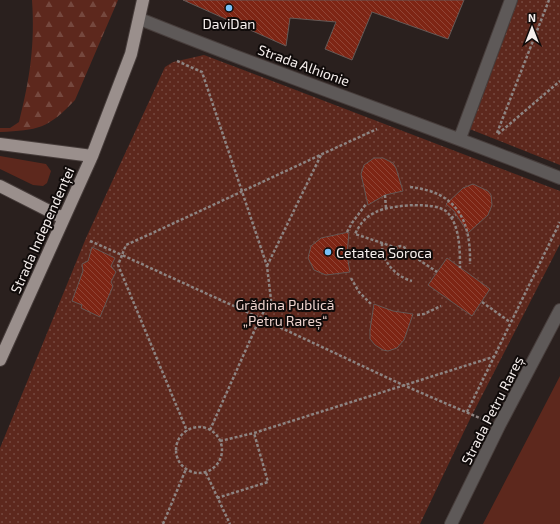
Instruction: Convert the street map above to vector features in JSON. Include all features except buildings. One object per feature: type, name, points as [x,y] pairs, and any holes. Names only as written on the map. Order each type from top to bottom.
[{"type":"main road","points":[[0,144],[92,156],[131,54],[143,0]]},
{"type":"main road","name":"Strada Independenței","points":[[0,360],[92,156]]},
{"type":"main road","points":[[0,186],[63,218]]},
{"type":"street","points":[[460,138],[511,0]]},
{"type":"street","name":"Strada Alhionie","points":[[140,19],[189,39],[460,138],[560,178]]},
{"type":"street","name":"Strada Petru Rareș","points":[[451,524],[499,426],[560,310]]},
{"type":"path","points":[[549,0],[504,110],[496,135],[560,81]]},
{"type":"path","points":[[178,61],[202,72],[267,266],[271,300],[260,318],[210,430]]},
{"type":"path","points":[[187,431],[118,265],[126,245],[379,128]]},
{"type":"path","points":[[267,266],[321,154]]},
{"type":"path","points":[[410,187],[427,190],[437,194],[455,207],[469,235],[470,264]]},
{"type":"path","points":[[385,195],[386,208]]},
{"type":"path","points":[[348,232],[352,223],[366,204]]},
{"type":"path","points":[[437,272],[406,251],[402,246],[397,248],[355,234],[359,225],[374,212],[386,208],[429,205],[440,207],[451,218],[458,240],[460,268]]},
{"type":"path","points":[[451,218],[456,215]]},
{"type":"path","points":[[467,412],[560,222]]},
{"type":"path","points":[[90,241],[403,385],[499,426]]},
{"type":"path","points":[[382,243],[382,250],[389,265],[404,279],[412,281]]},
{"type":"path","points":[[397,248],[396,252],[398,255],[403,255],[406,251]]},
{"type":"path","points":[[351,278],[359,292],[371,304]]},
{"type":"path","points":[[482,302],[510,322]]},
{"type":"path","points":[[417,315],[424,314],[441,306]]},
{"type":"path","points":[[220,441],[254,433],[493,357]]},
{"type":"path","points":[[195,428],[210,430],[220,441],[222,449],[221,456],[213,469],[199,473],[186,469],[177,456],[178,442],[187,431],[195,428]]},
{"type":"path","points":[[217,498],[268,482],[254,433]]},
{"type":"path","points":[[164,524],[186,469]]},
{"type":"path","points":[[206,472],[230,524]]},
{"type":"green space","points":[[32,0],[118,0],[75,100],[66,110],[42,126],[33,129],[0,132],[0,128],[10,128],[19,122],[31,61],[33,32]]},
{"type":"green space","points":[[516,0],[560,0],[560,165],[467,128]]},
{"type":"green space","name":"Grădina Publică „Petru Rareș“","points":[[204,55],[560,191],[560,244],[470,419],[420,524],[0,524],[0,448],[86,238],[165,67],[173,62]]},
{"type":"green space","points":[[0,156],[46,164],[51,171],[47,183],[43,186],[33,185],[0,169]]},
{"type":"green space","points":[[560,376],[560,524],[483,524]]},
{"type":"place","name":"DaviDan","points":[[229,8]]},
{"type":"place","name":"Cetatea Soroca","points":[[328,252]]}]
